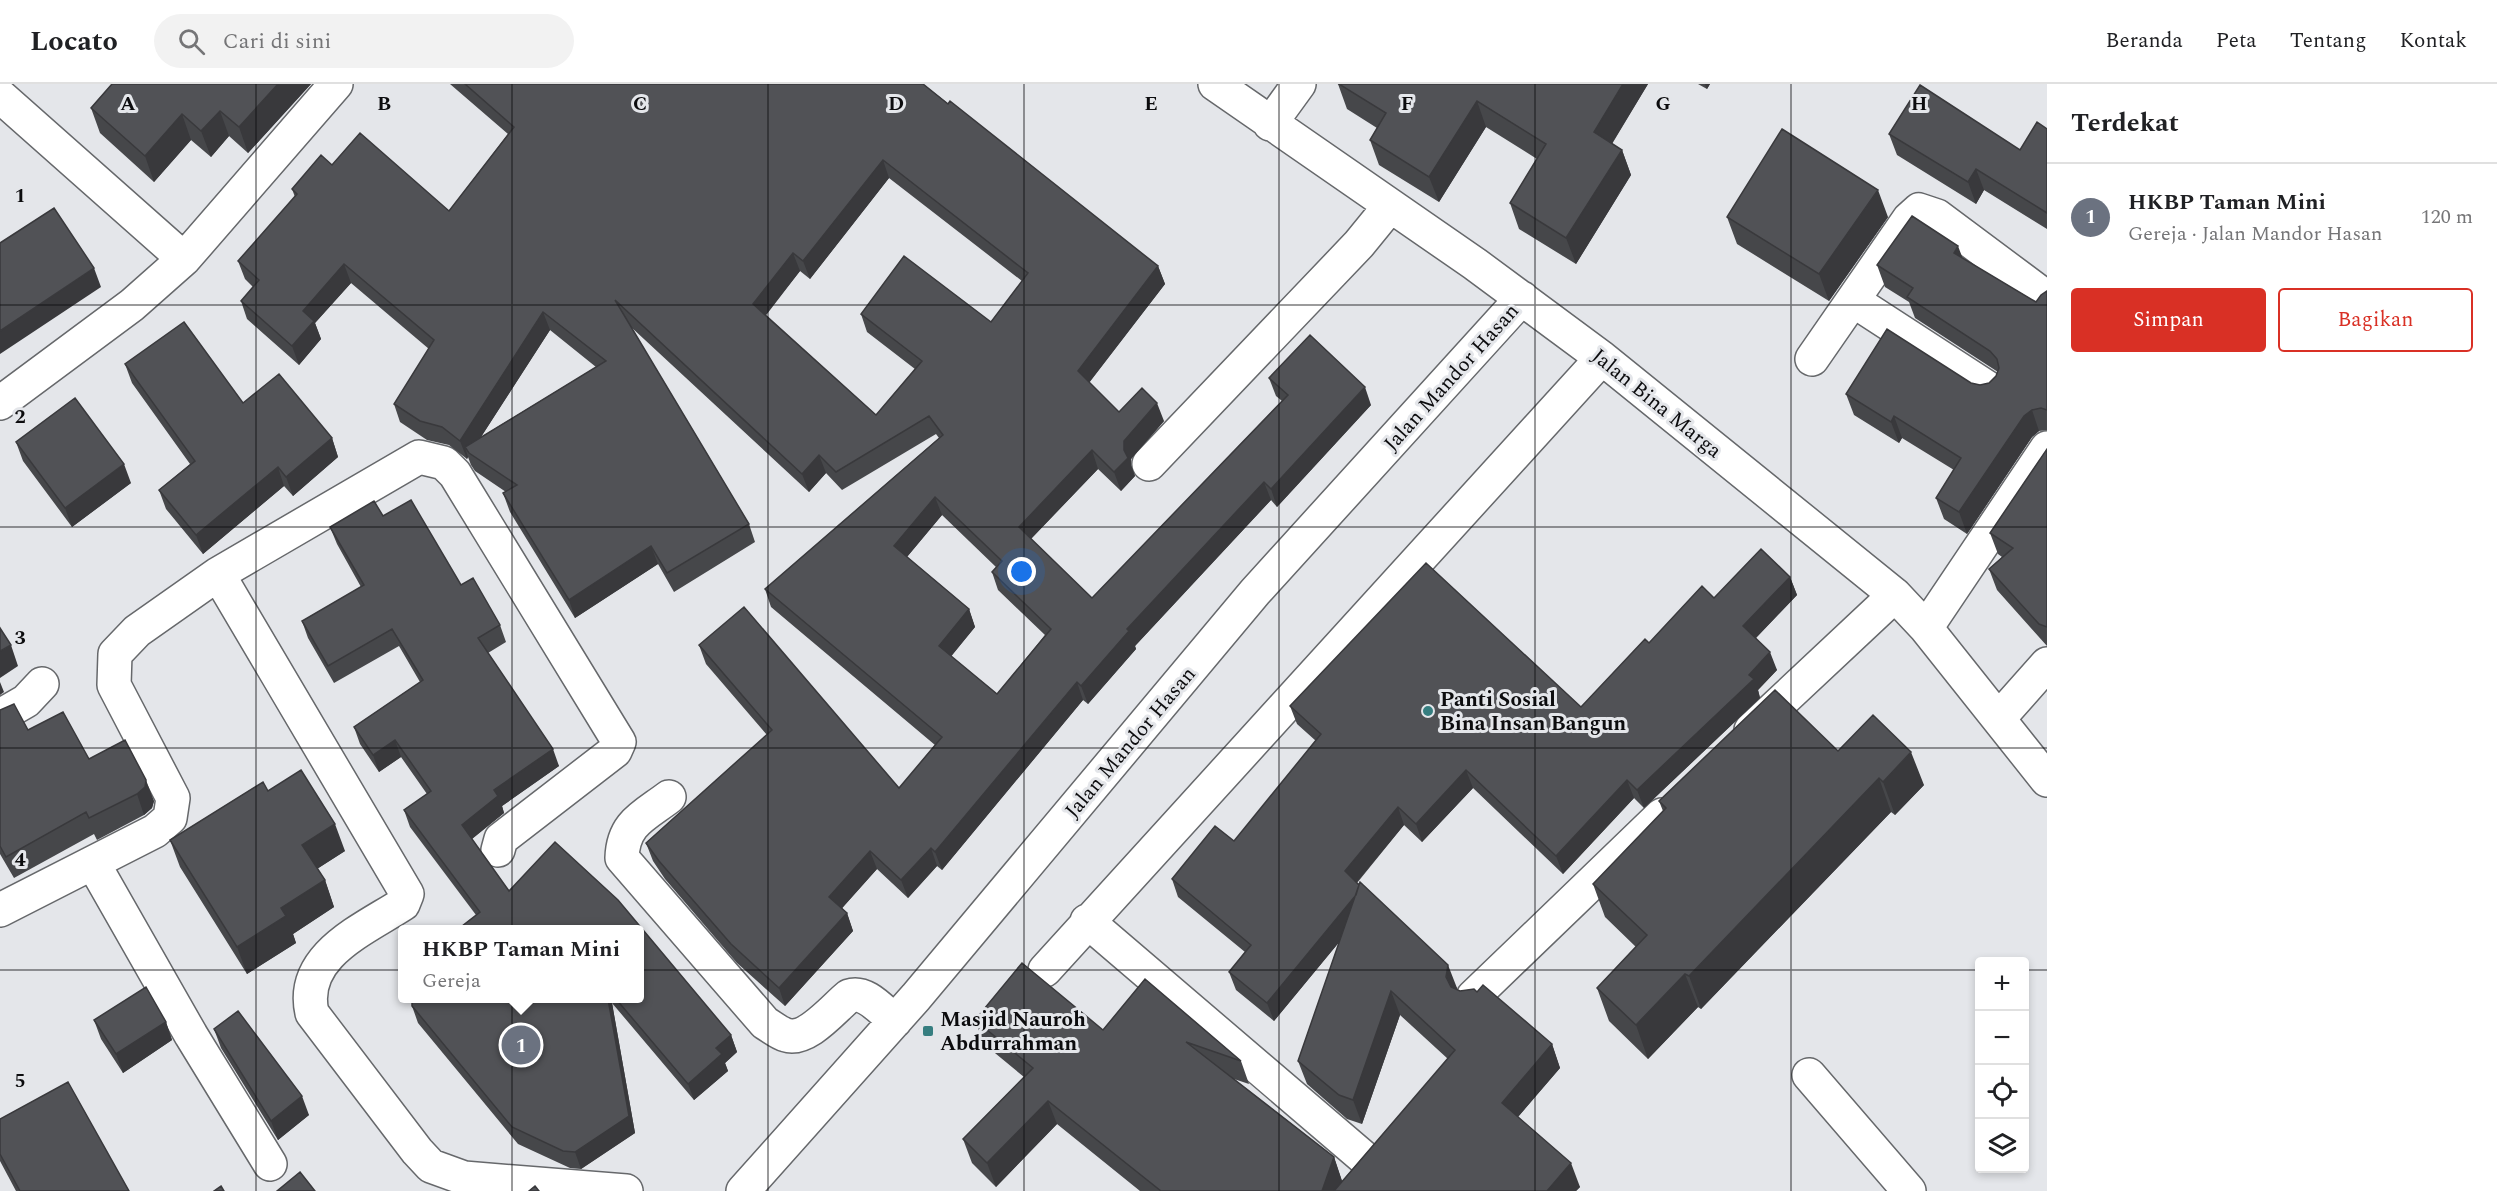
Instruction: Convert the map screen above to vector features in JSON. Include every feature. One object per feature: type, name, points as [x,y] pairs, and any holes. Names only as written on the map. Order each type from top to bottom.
[{"type":"street","points":[[0,403],[132,305],[184,259],[336,84]]},
{"type":"street","name":"Jalan Bina Marga","points":[[1215,84],[1522,298],[1602,358],[1895,595],[1926,628],[2047,780]]},
{"type":"street","points":[[1270,124],[1299,84]]},
{"type":"street","points":[[0,96],[184,259]]},
{"type":"street","points":[[1149,464],[1359,244],[1390,206]]},
{"type":"street","points":[[1812,359],[1909,219],[1919,210],[1937,216],[2047,298]]},
{"type":"street","name":"Jalan Mandor Hasan","points":[[743,1191],[895,1021],[1255,592],[1522,298]]},
{"type":"street","points":[[1854,301],[1988,388]]},
{"type":"street","points":[[1045,970],[1087,921],[1602,358]]},
{"type":"street","points":[[1926,628],[2047,448]]},
{"type":"street","points":[[0,910],[155,831],[170,818],[173,798],[114,685],[115,654],[137,631],[218,574],[412,459],[428,458],[450,468],[619,742],[615,751],[501,839],[498,850]]},
{"type":"street","points":[[218,574],[406,889],[407,894],[403,904],[340,945],[317,966],[308,998],[312,1013],[417,1151],[431,1166],[464,1178],[626,1191]]},
{"type":"street","points":[[1730,751],[1895,595]]},
{"type":"street","points":[[1999,718],[2047,664]]},
{"type":"street","points":[[0,716],[26,701],[42,684]]},
{"type":"street","points":[[1473,997],[1687,791]]},
{"type":"street","points":[[669,797],[630,826],[623,841],[622,858],[765,1023],[786,1035],[797,1036],[808,1031],[849,996],[855,994],[863,995],[895,1021]]},
{"type":"street","points":[[93,863],[191,1035],[270,1164]]},
{"type":"street","points":[[1087,921],[1363,1157]]},
{"type":"street","points":[[1809,1075],[1909,1191]]},
{"type":"building","points":[[112,84],[278,84],[239,127],[220,111],[201,131],[182,114],[145,156],[91,108]]},
{"type":"building","points":[[465,84],[923,84],[948,104],[950,101],[1158,266],[1078,371],[1119,412],[1142,388],[1157,403],[1124,441],[1124,450],[1128,458],[1114,472],[1092,450],[1019,527],[1092,598],[1288,395],[1269,378],[1310,335],[1365,387],[1271,489],[1264,482],[1127,629],[1129,631],[1081,686],[1077,682],[935,852],[931,848],[901,880],[870,851],[829,897],[847,913],[779,988],[731,944],[646,843],[772,730],[699,645],[744,607],[899,788],[942,737],[765,589],[943,435],[929,416],[836,472],[819,455],[802,474],[615,300],[749,524],[667,573],[651,546],[569,600],[503,493],[517,485],[469,453],[465,447],[606,361],[543,312],[460,441],[442,427],[420,421],[394,404],[434,340],[344,264],[303,311],[314,321],[292,346],[241,301],[259,280],[238,261],[297,194],[292,189],[321,155],[332,165],[360,133],[449,211],[514,127]],"holes":[[[883,160],[1028,273],[991,322],[904,256],[861,314],[922,361],[876,415],[753,304],[793,253],[803,261]],[[935,497],[1002,561],[992,572],[1051,629],[997,694],[939,646],[969,609],[894,546]]]},
{"type":"building","points":[[1339,84],[1623,84],[1594,132],[1622,150],[1566,238],[1510,203],[1546,144],[1477,101],[1429,177],[1370,140],[1386,113]]},
{"type":"building","points":[[1920,85],[2020,150],[2037,122],[2047,129],[2047,213],[1976,169],[1968,182],[1889,134]]},
{"type":"building","points":[[1782,129],[1878,190],[1819,274],[1727,217]]},
{"type":"building","points":[[54,208],[94,268],[0,331],[0,243]]},
{"type":"building","points":[[1912,216],[1958,246],[1954,253],[2036,302],[2047,291],[2047,410],[2041,408],[2032,410],[2024,416],[1959,512],[1936,498],[1961,458],[1894,416],[1891,422],[1846,394],[1887,329],[1971,383],[1980,385],[1989,383],[1996,376],[1999,368],[1997,359],[1990,351],[1907,297],[1913,288],[1877,265]]},
{"type":"building","points":[[184,322],[243,403],[279,374],[332,438],[286,477],[278,467],[196,535],[159,490],[195,461],[125,364]]},
{"type":"building","points":[[75,398],[124,464],[65,508],[16,442]]},
{"type":"building","points":[[2047,449],[2047,627],[2039,624],[1989,569],[2013,548],[1990,533]]},
{"type":"building","points":[[411,500],[461,585],[473,578],[500,625],[478,638],[553,749],[494,790],[498,796],[462,825],[509,891],[555,842],[618,900],[639,925],[463,925],[480,912],[404,810],[431,791],[395,740],[373,755],[354,727],[423,680],[392,629],[328,666],[302,621],[364,585],[330,527],[374,501],[383,516]]},
{"type":"building","points":[[1761,549],[1790,577],[1743,626],[1770,652],[1749,675],[1754,679],[1637,790],[1627,780],[1556,856],[1466,770],[1416,824],[1398,807],[1345,871],[1359,885],[1356,895],[1267,1003],[1229,972],[1251,945],[1172,879],[1215,826],[1234,841],[1321,734],[1290,706],[1426,563],[1581,707],[1645,639],[1649,643],[1702,586],[1714,598]]},
{"type":"building","points":[[0,628],[11,645],[0,651]]},
{"type":"building","points":[[1775,690],[1838,751],[1873,715],[1911,752],[1883,782],[1879,778],[1689,976],[1685,974],[1636,1025],[1597,988],[1647,935],[1593,884],[1666,808],[1659,801]]},
{"type":"building","points":[[14,704],[28,730],[63,712],[89,759],[125,740],[146,780],[145,787],[137,794],[89,818],[86,812],[6,857],[0,846],[0,710]]},
{"type":"building","points":[[301,770],[335,824],[302,845],[325,880],[281,908],[286,916],[237,947],[170,840],[263,782],[268,791]]},
{"type":"building","points":[[1360,882],[1448,965],[1446,977],[1451,987],[1460,991],[1474,989],[1477,992],[1483,985],[1552,1044],[1502,1103],[1571,1163],[1547,1191],[1334,1191],[1455,1050],[1391,991],[1353,1100],[1339,1095],[1298,1061]]},
{"type":"building","points":[[644,931],[731,1035],[716,1048],[722,1054],[688,1084],[619,1003],[644,1003]]},
{"type":"building","points":[[1022,963],[1103,1030],[1145,979],[1241,1061],[1186,1042],[1334,1157],[1322,1191],[1161,1191],[1048,1101],[987,1163],[963,1139],[1033,1068],[975,1020]]},
{"type":"building","points":[[146,987],[166,1022],[116,1054],[94,1020]]},
{"type":"building","points":[[412,1003],[609,1003],[629,1116],[575,1152],[563,1151],[512,1127],[412,1006]]},
{"type":"building","points":[[238,1011],[302,1096],[271,1121],[214,1029]]},
{"type":"building","points":[[68,1082],[129,1191],[20,1191],[0,1154],[0,1119]]},
{"type":"building","points":[[300,1172],[315,1191],[277,1191]]},
{"type":"building","points":[[221,1186],[224,1191],[214,1191]]},
{"type":"building","points":[[535,1186],[539,1191],[529,1191]]},
{"type":"place","name":"Panti Sosial Bina Insan Bangun","points":[[1428,711]]},
{"type":"place","name":"Masjid Nauroh Abdurrahman","points":[[928,1031]]},
{"type":"place","name":"HKBP Taman Mini","points":[[521,1045]]}]
